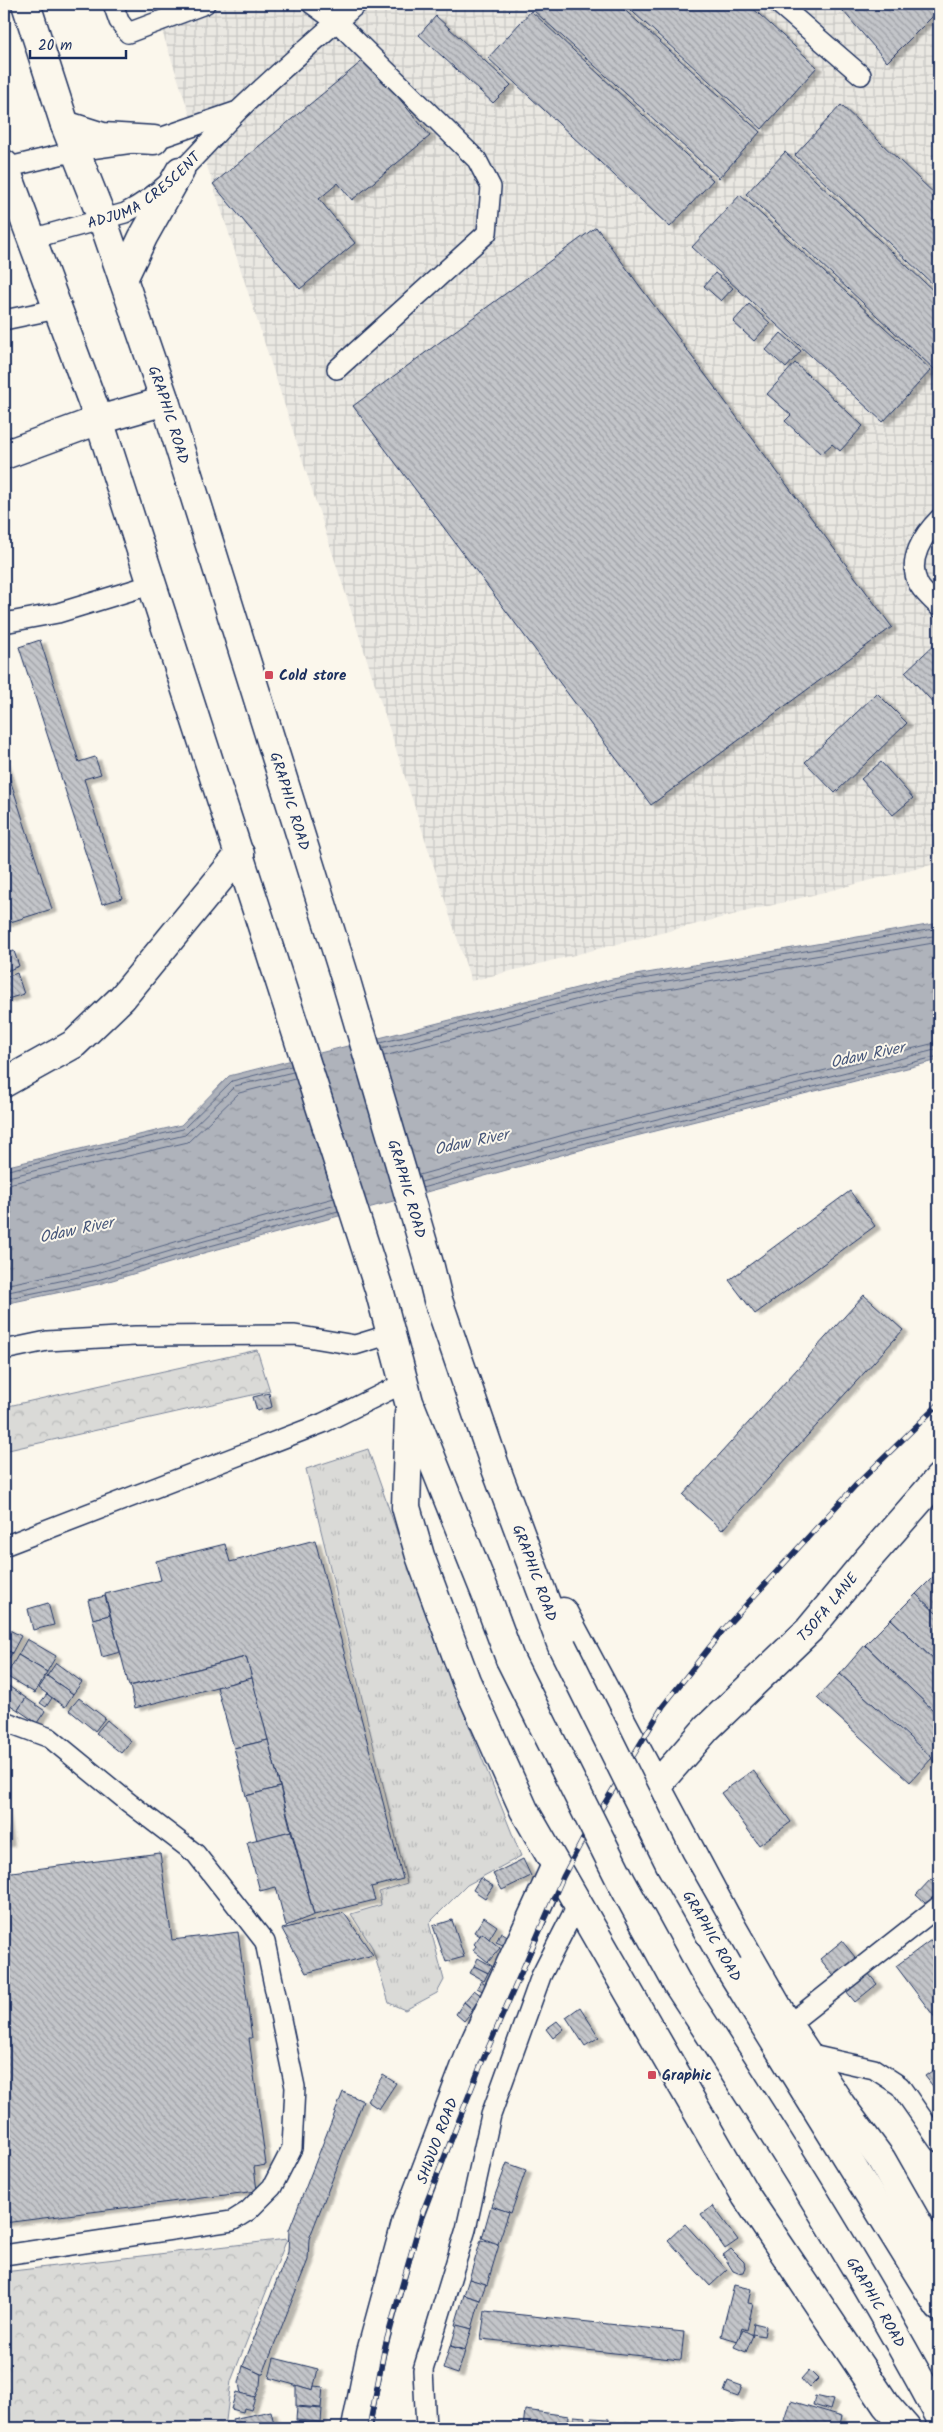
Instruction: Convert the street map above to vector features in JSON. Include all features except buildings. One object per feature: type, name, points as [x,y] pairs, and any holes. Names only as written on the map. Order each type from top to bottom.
[{"type":"main road","name":"GRAPHIC ROAD","points":[[26,4],[66,125],[102,218],[165,401],[346,981],[438,1300],[495,1466],[562,1646],[670,1864],[728,1966],[939,2307]]},
{"type":"main road","points":[[66,125],[103,137],[154,140]]},
{"type":"main road","name":"GRAPHIC ROAD","points":[[4,166],[99,420],[287,997],[379,1289],[407,1392],[510,1660],[605,1852],[678,1985],[786,2150],[904,2350],[939,2415]]},
{"type":"main road","points":[[123,279],[143,237],[180,171]]},
{"type":"main road","points":[[4,455],[99,420],[165,401]]},
{"type":"main road","points":[[4,1083],[74,1044],[122,998],[240,854]]},
{"type":"main road","points":[[407,1392],[406,1507],[420,1556],[466,1681],[524,1810],[555,1867],[746,2196],[886,2405],[906,2428]]},
{"type":"main road","points":[[495,1466],[553,1595],[603,1684],[726,1917],[788,2025],[841,2105],[881,2159],[937,2249]]},
{"type":"main road","name":"TSOFA LANE","points":[[656,1786],[707,1728],[810,1630],[866,1560],[939,1478]]},
{"type":"main road","name":"SHWUO ROAD","points":[[356,2428],[371,2352],[407,2220],[474,2044],[555,1867]]},
{"type":"lane","points":[[113,4],[119,21],[128,34],[205,4]]},
{"type":"lane","points":[[312,4],[337,22],[477,160],[491,187],[487,234],[337,370]]},
{"type":"lane","name":"ADJUMA CRESCENT","points":[[31,239],[125,213],[138,206],[180,171],[238,111],[357,4]]},
{"type":"lane","points":[[779,4],[861,74]]},
{"type":"lane","name":"ADJUMA CRESCENT","points":[[4,166],[76,151],[154,140],[238,111]]},
{"type":"lane","points":[[4,320],[57,308]]},
{"type":"lane","points":[[939,519],[927,531],[914,559],[918,583],[939,607]]},
{"type":"lane","points":[[4,623],[58,613],[152,584]]},
{"type":"lane","points":[[4,1350],[47,1341],[135,1336],[295,1335],[355,1345],[391,1334]]},
{"type":"lane","points":[[4,1546],[407,1392]]},
{"type":"lane","points":[[4,1721],[50,1738],[128,1802],[196,1854],[230,1895],[265,1942],[295,2087],[292,2148],[272,2187],[248,2211],[232,2221],[4,2254]]},
{"type":"lane","points":[[426,2428],[423,2370],[466,2229],[491,2115],[541,1976],[577,1904]]},
{"type":"lane","points":[[788,2025],[939,1906]]},
{"type":"lane","points":[[807,2054],[874,2069],[900,2086],[939,2142]]},
{"type":"shaded area","points":[[153,4],[939,4],[939,863],[471,981]]},
{"type":"green space","points":[[257,1350],[270,1391],[4,1451],[4,1407]]},
{"type":"green space","points":[[368,1449],[436,1643],[521,1856],[467,1885],[429,1923],[444,1980],[437,1993],[405,2010],[389,2003],[372,1947],[351,1914],[381,1905],[379,1892],[407,1883],[306,1469]]},
{"type":"green space","points":[[287,2239],[231,2381],[225,2428],[4,2428],[4,2272]]},
{"type":"water","name":"Odaw River","points":[[939,923],[939,1060],[576,1151],[200,1254],[99,1284],[4,1304],[4,1167],[181,1125],[229,1076],[612,979]]},
{"type":"railway","points":[[369,2428],[385,2346],[423,2211],[482,2062],[563,1877],[582,1841],[663,1706],[724,1629],[855,1486],[939,1404]]},
{"type":"place","name":"Cold store","points":[[269,675]]},
{"type":"place","name":"Graphic","points":[[652,2075]]}]
